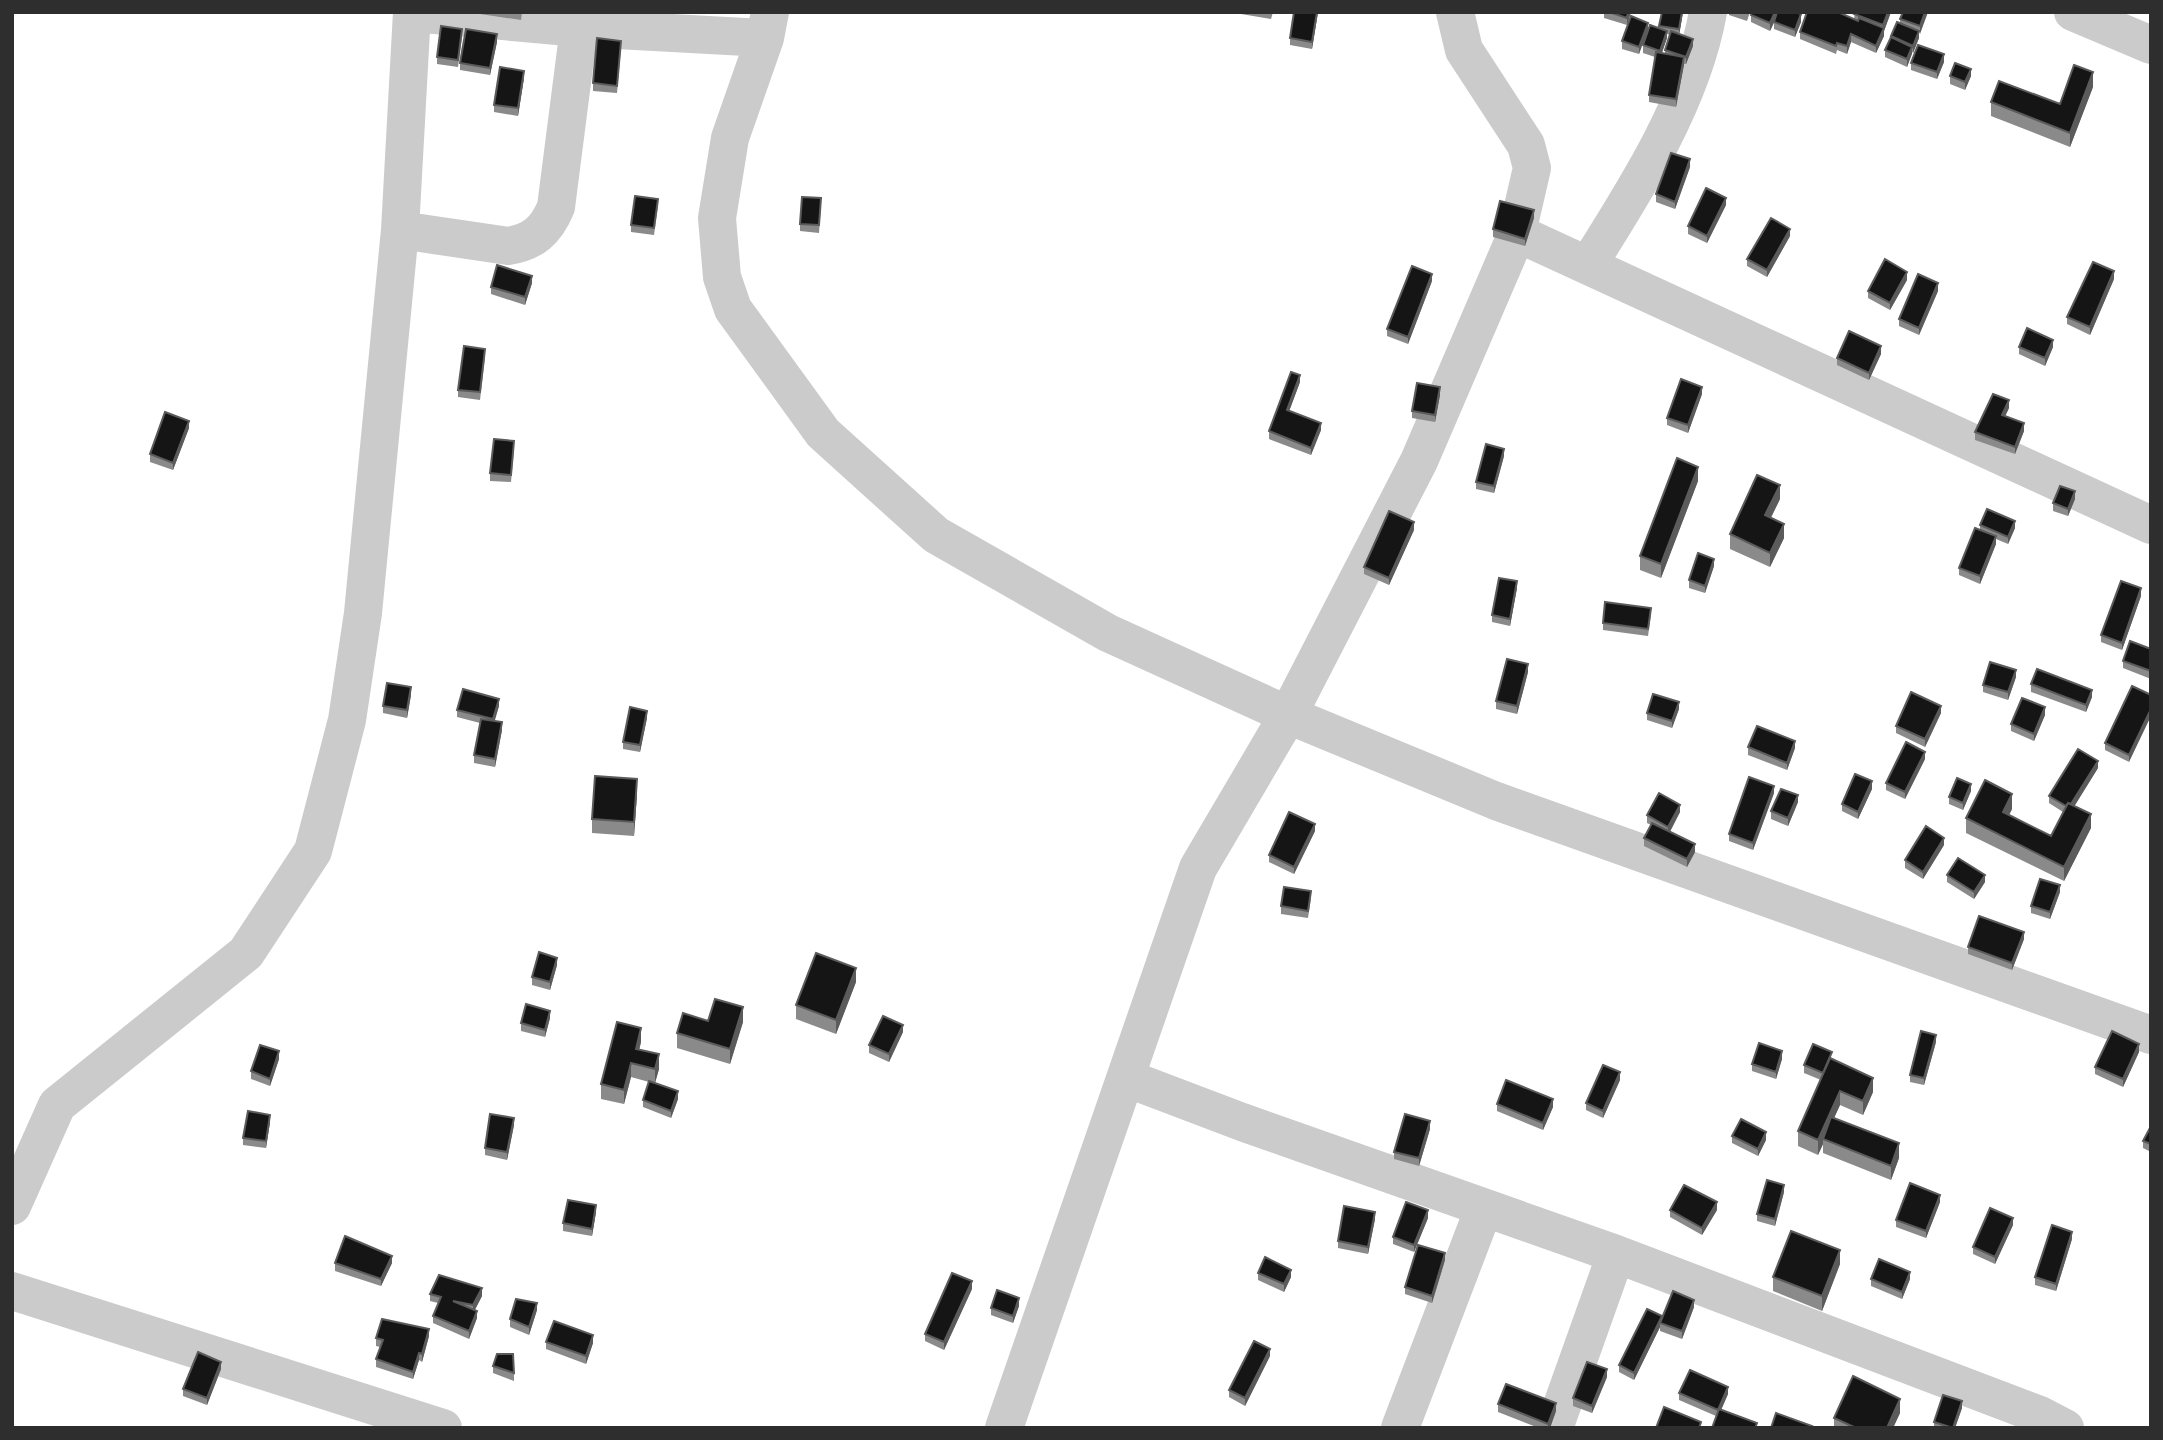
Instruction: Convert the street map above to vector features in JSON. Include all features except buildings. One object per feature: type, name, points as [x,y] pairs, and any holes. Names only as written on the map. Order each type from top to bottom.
[{"type":"street","points":[[1004,1428],[1198,869],[1288,715],[1419,461],[1517,233],[1532,168],[1527,145],[1464,50],[1455,12]]},
{"type":"street","points":[[1588,265],[1644,173],[1703,43],[1708,12]]},
{"type":"street","points":[[2073,12],[2151,45]]},
{"type":"street","points":[[12,1206],[57,1105],[246,953],[313,851],[346,720],[363,613],[400,230],[412,13],[768,25],[730,138],[717,218],[722,277],[733,309],[823,433],[936,535],[1108,633],[1288,715],[1496,802],[2151,1035]]},
{"type":"street","points":[[400,230],[508,246],[524,243],[544,229],[556,207],[581,20]]},
{"type":"street","points":[[1517,233],[2151,525]]},
{"type":"street","points":[[1126,1078],[1616,1254],[2040,1415],[2065,1428]]},
{"type":"street","points":[[1400,1428],[1484,1208]]},
{"type":"street","points":[[1554,1428],[1616,1254]]},
{"type":"street","points":[[12,1291],[443,1428]]}]
